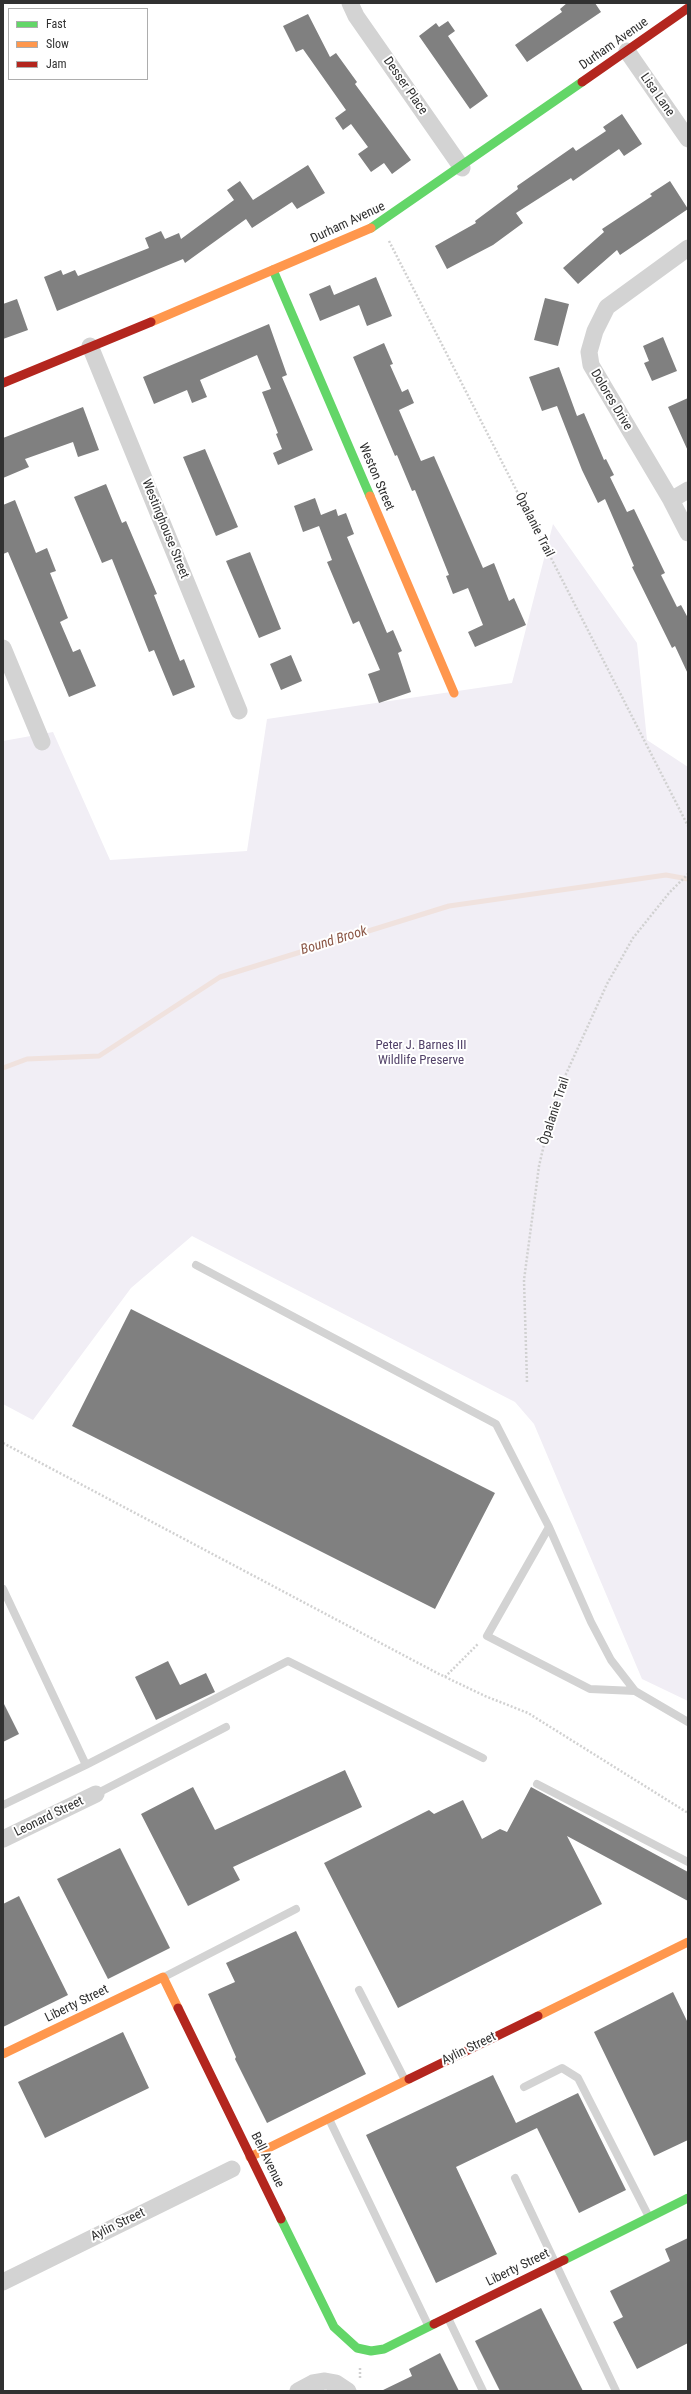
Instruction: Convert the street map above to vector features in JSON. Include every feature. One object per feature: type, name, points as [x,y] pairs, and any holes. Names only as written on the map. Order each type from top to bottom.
[{"type":"street","name":"Desser Place","points":[[350,3],[356,16],[462,168]]},
{"type":"street","name":"Durham Avenue","points":[[3,383],[380,224],[462,168],[688,8]]},
{"type":"street","name":"Lisa Lane","points":[[627,51],[688,139]]},
{"type":"street","name":"Dolores Drive","points":[[688,248],[607,307],[595,331],[590,352],[591,365],[671,500],[688,533]]},
{"type":"street","name":"Weston Street","points":[[273,270],[454,694]]},
{"type":"street","name":"Westinghouse Street","points":[[90,346],[239,711]]},
{"type":"street","points":[[671,500],[688,490]]},
{"type":"street","points":[[3,648],[42,742]]},
{"type":"street","name":"Leonard Street","points":[[3,1840],[96,1794]]},
{"type":"street","name":"Aylin Street","points":[[250,2157],[688,1942]]},
{"type":"street","name":"Liberty Street","points":[[3,2054],[163,1977]]},
{"type":"street","name":"Bell Avenue","points":[[163,1977],[334,2327],[345,2339],[357,2348]]},
{"type":"street","name":"Aylin Street","points":[[3,2282],[232,2169]]},
{"type":"street","name":"Liberty Street","points":[[357,2348],[371,2351],[384,2349],[688,2198]]},
{"type":"street","points":[[298,2391],[319,2382],[343,2388]]},
{"type":"lane","points":[[196,1265],[496,1424],[549,1527],[591,1622],[611,1660],[635,1691],[688,1722]]},
{"type":"lane","points":[[549,1527],[486,1636],[590,1689],[635,1691]]},
{"type":"lane","points":[[3,1589],[86,1765]]},
{"type":"lane","points":[[3,1805],[86,1765],[288,1661],[483,1758]]},
{"type":"lane","points":[[96,1794],[226,1727]]},
{"type":"lane","points":[[537,1784],[688,1862]]},
{"type":"lane","points":[[163,1977],[296,1909]]},
{"type":"lane","points":[[359,1990],[405,2081]]},
{"type":"lane","points":[[524,2087],[562,2068],[578,2078],[649,2218]]},
{"type":"lane","points":[[328,2118],[429,2327]]},
{"type":"lane","points":[[515,2178],[616,2391]]},
{"type":"lane","points":[[448,2317],[483,2391]]},
{"type":"path","name":"Òpalanie Trail","points":[[380,224],[688,826]]},
{"type":"path","name":"Òpalanie Trail","points":[[527,1382],[524,1280],[539,1166],[549,1123],[566,1074],[607,984],[633,938],[669,893],[688,874]]},
{"type":"path","points":[[3,1443],[444,1676],[485,1696],[528,1713],[688,1813]]},
{"type":"path","points":[[444,1676],[486,1636]]},
{"type":"path","points":[[343,2388],[360,2383],[357,2348]]},
{"type":"green space","name":"Peter J. Barnes III Wildlife Preserve","points":[[553,524],[637,643],[647,740],[688,767],[688,1701],[642,1679],[534,1424],[515,1402],[192,1236],[131,1288],[33,1420],[3,1404],[3,741],[53,732],[110,860],[247,851],[267,719],[512,683]]},
{"type":"building","points":[[567,3],[595,3],[601,12],[527,62],[515,45],[562,12],[560,9]]},
{"type":"building","points":[[308,14],[330,57],[336,53],[357,82],[355,84],[411,160],[392,174],[384,163],[371,172],[358,154],[368,147],[351,124],[343,130],[335,118],[346,110],[303,49],[296,52],[283,26]]},
{"type":"building","points":[[448,21],[455,31],[448,36],[488,96],[470,109],[419,36],[436,23],[439,27]]},
{"type":"building","points":[[622,114],[642,144],[624,156],[619,149],[573,181],[571,178],[516,213],[523,223],[493,245],[447,269],[435,246],[476,223],[475,221],[518,189],[517,186],[573,147],[576,151],[606,131],[603,127]]},
{"type":"building","points":[[308,165],[325,193],[297,209],[292,202],[252,228],[246,219],[185,263],[183,259],[57,311],[44,277],[61,270],[63,275],[75,270],[78,276],[149,248],[145,238],[161,231],[165,239],[179,233],[181,239],[234,200],[227,190],[240,181],[253,200]]},
{"type":"building","points":[[670,181],[688,209],[620,255],[617,250],[578,284],[563,268],[604,232],[602,229],[652,196],[650,194]]},
{"type":"building","points":[[376,277],[392,316],[367,326],[359,305],[320,321],[309,294],[330,285],[334,295]]},
{"type":"building","points":[[545,298],[569,304],[558,346],[534,340]]},
{"type":"building","points":[[17,299],[28,330],[3,339],[3,304]]},
{"type":"building","points":[[269,324],[287,375],[282,377],[313,450],[278,465],[273,453],[282,449],[276,434],[278,433],[262,392],[271,389],[257,355],[200,380],[207,397],[192,403],[187,390],[154,404],[143,377]]},
{"type":"building","points":[[663,337],[677,371],[652,381],[644,363],[649,361],[643,346]]},
{"type":"building","points":[[384,343],[393,364],[390,365],[402,392],[408,389],[414,403],[399,410],[421,461],[434,456],[483,568],[494,563],[509,601],[514,598],[526,625],[475,647],[468,632],[483,625],[468,588],[453,594],[446,576],[449,575],[415,490],[412,491],[397,455],[395,456],[353,357]]},
{"type":"building","points":[[559,367],[577,416],[584,413],[604,460],[606,459],[614,475],[610,477],[627,512],[634,509],[665,573],[661,575],[677,607],[681,605],[688,618],[688,674],[675,646],[672,648],[632,567],[634,566],[605,499],[598,503],[582,470],[557,406],[542,411],[529,377]]},
{"type":"building","points":[[688,398],[688,451],[668,407]]},
{"type":"building","points":[[83,407],[99,450],[78,457],[73,442],[25,459],[29,467],[3,478],[3,438]]},
{"type":"building","points":[[205,449],[238,527],[216,536],[183,457]]},
{"type":"building","points":[[106,484],[122,523],[126,521],[157,594],[154,595],[180,661],[184,659],[195,687],[173,696],[154,650],[149,652],[112,559],[102,563],[74,497]]},
{"type":"building","points":[[315,498],[321,515],[336,509],[338,516],[346,513],[354,534],[347,537],[387,633],[393,630],[402,651],[398,653],[411,692],[379,703],[368,674],[380,670],[359,621],[353,624],[327,562],[332,560],[319,526],[303,532],[294,506]]},
{"type":"building","points":[[15,500],[36,553],[47,548],[56,571],[50,573],[68,618],[60,622],[73,652],[80,649],[96,686],[69,697],[8,552],[3,554],[3,505]]},
{"type":"building","points":[[250,552],[281,629],[259,638],[226,561]]},
{"type":"building","points":[[291,655],[302,681],[281,690],[270,664]]},
{"type":"building","points":[[131,1309],[495,1493],[435,1609],[72,1426]]},
{"type":"building","points":[[168,1661],[180,1685],[206,1673],[215,1692],[156,1720],[135,1677]]},
{"type":"building","points":[[3,1702],[19,1734],[3,1742]]},
{"type":"building","points":[[345,1770],[362,1807],[233,1867],[240,1880],[188,1906],[141,1814],[193,1787],[215,1830]]},
{"type":"building","points":[[531,1787],[688,1872],[688,1901],[567,1836],[602,1904],[398,2008],[324,1863],[429,1810],[434,1814],[463,1800],[482,1839],[500,1829],[507,1832]]},
{"type":"building","points":[[120,1848],[170,1948],[108,1979],[57,1879]]},
{"type":"building","points":[[19,1896],[68,1995],[3,2027],[3,1904]]},
{"type":"building","points":[[296,1931],[366,2074],[267,2123],[235,2059],[236,2057],[208,1994],[235,1982],[226,1963]]},
{"type":"building","points":[[673,1992],[688,2023],[688,2140],[654,2156],[594,2032]]},
{"type":"building","points":[[123,2032],[149,2088],[45,2138],[18,2082]]},
{"type":"building","points":[[493,2075],[516,2123],[578,2093],[626,2190],[579,2213],[537,2128],[456,2167],[497,2254],[436,2283],[366,2135]]},
{"type":"building","points":[[688,2238],[688,2343],[637,2369],[613,2322],[623,2317],[610,2291],[670,2261],[665,2249]]},
{"type":"building","points":[[541,2308],[583,2391],[500,2391],[475,2341]]},
{"type":"building","points":[[440,2353],[459,2391],[381,2391],[412,2376],[409,2369]]},
{"type":"waterway","name":"Bound Brook","points":[[3,1068],[27,1059],[99,1056],[220,977],[449,906],[666,875],[688,879]]},
{"type":"traffic: fast","points":[[371,228],[582,82]]},
{"type":"traffic: fast","points":[[273,270],[370,496]]},
{"type":"traffic: fast","points":[[564,2260],[688,2198]]},
{"type":"traffic: fast","points":[[281,2219],[334,2327],[357,2348],[371,2351],[384,2349],[434,2324]]},
{"type":"traffic: slow","points":[[151,322],[371,228]]},
{"type":"traffic: slow","points":[[370,496],[454,693]]},
{"type":"traffic: slow","points":[[538,2016],[688,1942]]},
{"type":"traffic: slow","points":[[3,2054],[163,1977],[178,2008]]},
{"type":"traffic: slow","points":[[250,2157],[409,2079]]},
{"type":"traffic: jam","points":[[582,82],[688,8]]},
{"type":"traffic: jam","points":[[3,383],[151,322]]},
{"type":"traffic: jam","points":[[178,2008],[281,2219]]},
{"type":"traffic: jam","points":[[409,2079],[538,2016]]},
{"type":"traffic: jam","points":[[434,2324],[564,2260]]}]
